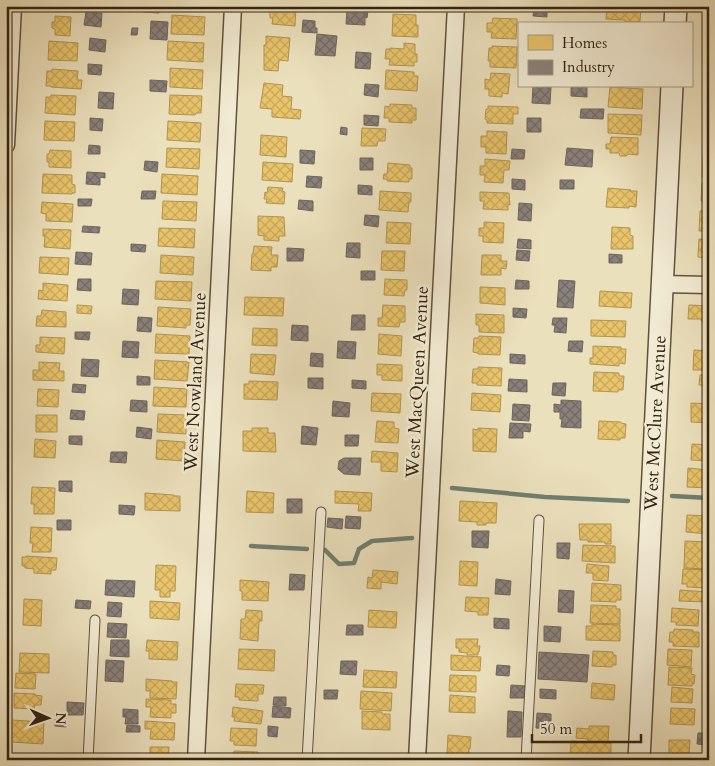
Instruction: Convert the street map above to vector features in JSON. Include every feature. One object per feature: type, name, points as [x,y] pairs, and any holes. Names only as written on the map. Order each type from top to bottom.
[{"type":"street","points":[[6,145],[13,6]]},
{"type":"street","name":"West Nowland Avenue","points":[[196,760],[233,6]]},
{"type":"street","name":"West MacQueen Avenue","points":[[418,760],[456,6]]},
{"type":"street","points":[[675,22],[676,6]]},
{"type":"street","name":"West McClure Avenue","points":[[639,760],[672,88]]},
{"type":"street","points":[[662,284],[709,285]]},
{"type":"lane","points":[[308,760],[321,512]]},
{"type":"lane","points":[[526,760],[539,520]]},
{"type":"lane","points":[[88,760],[96,620]]},
{"type":"building: Homes","points":[[206,6],[206,9],[170,7]]},
{"type":"building: Homes","points":[[268,6],[296,6],[295,26],[272,24],[273,18],[270,18]]},
{"type":"building: Homes","points":[[494,6],[518,6],[518,10],[493,9]]},
{"type":"building: Homes","points":[[607,6],[641,6],[640,22],[606,19]]},
{"type":"building: Homes","points":[[393,14],[416,15],[418,37],[392,36]]},
{"type":"building: Homes","points":[[172,15],[205,17],[204,35],[171,34]]},
{"type":"building: Homes","points":[[55,16],[71,17],[70,36],[55,35],[52,22],[55,22]]},
{"type":"building: Homes","points":[[493,18],[517,19],[516,39],[491,38],[492,32],[487,32],[487,23],[492,23]]},
{"type":"building: Homes","points":[[266,36],[290,38],[288,61],[279,60],[278,71],[264,70]]},
{"type":"building: Homes","points":[[49,41],[78,43],[77,61],[48,60]]},
{"type":"building: Homes","points":[[168,41],[204,43],[203,62],[167,60]]},
{"type":"building: Homes","points":[[404,43],[415,44],[417,62],[414,62],[414,66],[389,65],[390,59],[385,59],[386,49],[404,49]]},
{"type":"building: Homes","points":[[492,46],[517,47],[516,68],[490,67],[490,61],[488,61],[489,48],[492,48]]},
{"type":"building: Homes","points":[[170,68],[203,70],[202,89],[170,87]]},
{"type":"building: Homes","points":[[52,69],[78,71],[77,80],[82,80],[81,89],[46,86],[47,71],[52,71]]},
{"type":"building: Homes","points":[[386,70],[414,72],[414,76],[418,76],[417,91],[385,89]]},
{"type":"building: Homes","points":[[491,73],[510,74],[508,94],[502,93],[502,97],[489,96],[489,89],[485,89],[485,79],[490,80]]},
{"type":"building: Homes","points":[[707,76],[709,76],[709,96],[706,96]]},
{"type":"building: Homes","points":[[264,83],[283,85],[282,96],[292,97],[291,109],[301,110],[300,119],[272,117],[272,109],[260,108]]},
{"type":"building: Homes","points":[[610,88],[643,89],[642,109],[608,107]]},
{"type":"building: Homes","points":[[51,95],[76,96],[75,115],[45,113],[46,97],[51,97]]},
{"type":"building: Homes","points":[[170,95],[202,96],[201,113],[196,113],[195,115],[169,114]]},
{"type":"building: Homes","points":[[705,103],[709,104],[709,122],[704,122]]},
{"type":"building: Homes","points":[[390,104],[412,105],[412,108],[416,108],[416,120],[412,120],[412,123],[389,122],[389,118],[384,118],[385,106],[390,107]]},
{"type":"building: Homes","points":[[488,106],[518,107],[518,114],[513,114],[513,124],[487,123],[485,119]]},
{"type":"building: Homes","points":[[608,114],[642,115],[641,135],[608,133]]},
{"type":"building: Homes","points":[[45,121],[75,122],[74,141],[44,140]]},
{"type":"building: Homes","points":[[168,121],[201,123],[200,142],[167,140]]},
{"type":"building: Homes","points":[[362,128],[386,129],[385,141],[378,141],[377,146],[361,146]]},
{"type":"building: Homes","points":[[487,131],[507,132],[506,154],[486,153],[486,147],[481,147],[481,136],[487,136]]},
{"type":"building: Homes","points":[[704,131],[709,131],[709,150],[704,150]]},
{"type":"building: Homes","points":[[261,135],[287,137],[286,157],[260,155]]},
{"type":"building: Homes","points":[[611,137],[638,138],[638,155],[620,156],[619,153],[610,153],[610,149],[606,149],[606,144],[610,144]]},
{"type":"building: Homes","points":[[167,148],[200,149],[199,169],[166,167]]},
{"type":"building: Homes","points":[[50,150],[71,151],[71,168],[49,167],[47,154],[49,154]]},
{"type":"building: Homes","points":[[703,156],[709,156],[709,177],[702,177]]},
{"type":"building: Homes","points":[[485,159],[510,161],[509,170],[504,170],[503,183],[484,182],[485,175],[480,175],[480,166],[485,166]]},
{"type":"building: Homes","points":[[263,162],[293,164],[292,182],[262,180]]},
{"type":"building: Homes","points":[[388,163],[410,165],[410,168],[412,168],[412,179],[409,179],[409,182],[387,181],[387,179],[383,179],[384,174],[387,174]]},
{"type":"building: Homes","points":[[43,174],[72,175],[75,193],[42,193]]},
{"type":"building: Homes","points":[[162,174],[198,176],[197,195],[161,193]]},
{"type":"building: Homes","points":[[702,183],[709,183],[709,202],[701,201]]},
{"type":"building: Homes","points":[[268,187],[283,188],[282,191],[285,192],[284,204],[266,203],[267,199],[264,199]]},
{"type":"building: Homes","points":[[608,188],[637,191],[636,207],[606,207]]},
{"type":"building: Homes","points":[[380,191],[411,193],[408,212],[379,210]]},
{"type":"building: Homes","points":[[480,192],[509,193],[510,205],[508,204],[508,210],[483,209],[484,201],[480,201]]},
{"type":"building: Homes","points":[[163,201],[197,202],[196,221],[162,219]]},
{"type":"building: Homes","points":[[42,202],[73,204],[72,222],[46,221],[46,214],[41,213]]},
{"type":"building: Homes","points":[[700,211],[709,211],[709,231],[699,231]]},
{"type":"building: Homes","points":[[258,216],[284,217],[285,236],[279,236],[279,241],[264,240],[264,236],[258,235]]},
{"type":"building: Homes","points":[[387,222],[411,223],[410,244],[386,243]]},
{"type":"building: Homes","points":[[484,222],[504,223],[503,243],[483,242],[483,236],[479,236],[479,228],[484,228]]},
{"type":"building: Homes","points":[[612,227],[630,228],[630,235],[633,236],[633,249],[611,249]]},
{"type":"building: Homes","points":[[159,228],[195,229],[194,248],[158,246]]},
{"type":"building: Homes","points":[[43,229],[71,230],[70,249],[44,247],[45,236],[43,236]]},
{"type":"building: Homes","points":[[699,239],[709,240],[709,258],[698,257]]},
{"type":"building: Homes","points":[[254,246],[272,247],[271,255],[278,255],[277,267],[271,267],[271,271],[251,270]]},
{"type":"building: Homes","points":[[382,251],[405,251],[404,271],[381,270]]},
{"type":"building: Homes","points":[[161,255],[194,257],[193,275],[160,273]]},
{"type":"building: Homes","points":[[482,255],[501,255],[501,261],[507,261],[506,269],[501,268],[501,275],[481,275]]},
{"type":"building: Homes","points":[[40,257],[69,258],[68,275],[39,273]]},
{"type":"building: Homes","points":[[385,279],[407,280],[407,290],[405,290],[404,296],[384,295]]},
{"type":"building: Homes","points":[[156,281],[192,282],[191,301],[155,299]]},
{"type":"building: Homes","points":[[43,283],[68,285],[67,301],[38,299],[39,290],[43,291]]},
{"type":"building: Homes","points":[[480,287],[505,288],[505,305],[480,303]]},
{"type":"building: Homes","points":[[600,291],[632,293],[631,308],[599,306]]},
{"type":"building: Homes","points":[[245,297],[284,298],[283,316],[244,315]]},
{"type":"building: Homes","points":[[77,305],[92,306],[91,314],[77,313]]},
{"type":"building: Homes","points":[[383,305],[405,306],[405,322],[400,322],[399,327],[378,326],[378,318],[382,318]]},
{"type":"building: Homes","points":[[689,305],[709,306],[709,322],[701,321],[701,319],[688,319]]},
{"type":"building: Homes","points":[[158,307],[191,309],[190,325],[186,325],[186,328],[157,326]]},
{"type":"building: Homes","points":[[42,310],[66,312],[66,327],[36,326],[37,316],[41,316]]},
{"type":"building: Homes","points":[[476,314],[504,315],[504,333],[479,332],[479,325],[476,325]]},
{"type":"building: Homes","points":[[591,320],[626,321],[625,337],[591,336]]},
{"type":"building: Homes","points":[[253,328],[277,329],[277,346],[252,345]]},
{"type":"building: Homes","points":[[156,334],[190,336],[189,354],[155,353]]},
{"type":"building: Homes","points":[[379,334],[402,336],[401,356],[378,354]]},
{"type":"building: Homes","points":[[479,336],[501,337],[500,355],[473,352],[474,338]]},
{"type":"building: Homes","points":[[40,337],[65,338],[64,354],[36,352],[36,345],[40,345]]},
{"type":"building: Homes","points":[[593,346],[621,347],[621,349],[626,349],[625,364],[619,363],[619,366],[590,364],[590,358],[593,358]]},
{"type":"building: Homes","points":[[694,350],[709,351],[709,370],[693,370]]},
{"type":"building: Homes","points":[[251,354],[276,355],[274,375],[250,373]]},
{"type":"building: Homes","points":[[155,360],[189,362],[187,381],[154,379]]},
{"type":"building: Homes","points":[[39,362],[60,363],[59,371],[64,371],[64,381],[33,380],[33,370],[39,370]]},
{"type":"building: Homes","points":[[377,364],[402,365],[402,381],[382,380],[382,375],[377,375]]},
{"type":"building: Homes","points":[[478,367],[502,368],[501,386],[472,383],[473,369],[478,369]]},
{"type":"building: Homes","points":[[594,372],[619,373],[619,376],[624,376],[623,390],[618,390],[618,392],[593,391]]},
{"type":"building: Homes","points":[[700,375],[709,375],[709,398],[703,397],[703,385],[699,385]]},
{"type":"building: Homes","points":[[249,381],[278,382],[277,400],[244,399],[244,384],[249,384]]},
{"type":"building: Homes","points":[[154,387],[187,389],[186,407],[153,406]]},
{"type":"building: Homes","points":[[38,389],[59,390],[58,407],[37,406]]},
{"type":"building: Homes","points":[[372,393],[401,394],[400,413],[371,411]]},
{"type":"building: Homes","points":[[472,393],[501,395],[500,412],[471,410]]},
{"type":"building: Homes","points":[[691,403],[709,404],[709,423],[691,422]]},
{"type":"building: Homes","points":[[158,414],[186,415],[186,434],[157,432]]},
{"type":"building: Homes","points":[[36,415],[57,415],[57,432],[36,432]]},
{"type":"building: Homes","points":[[377,421],[394,422],[394,428],[399,429],[398,443],[375,442]]},
{"type":"building: Homes","points":[[599,421],[626,424],[625,438],[620,438],[620,440],[598,439]]},
{"type":"building: Homes","points":[[252,428],[268,428],[268,433],[275,433],[276,452],[243,451],[243,431],[252,431]]},
{"type":"building: Homes","points":[[478,428],[497,429],[496,452],[473,451],[473,429],[478,430]]},
{"type":"building: Homes","points":[[35,439],[56,441],[55,458],[34,457]]},
{"type":"building: Homes","points":[[157,440],[185,442],[184,461],[156,459]]},
{"type":"building: Homes","points":[[692,444],[709,445],[709,461],[691,460]]},
{"type":"building: Homes","points":[[372,451],[398,453],[397,472],[381,471],[381,462],[371,462]]},
{"type":"building: Homes","points":[[688,468],[709,470],[709,488],[687,487]]},
{"type":"building: Homes","points":[[32,487],[55,488],[54,514],[34,514],[34,504],[31,504]]},
{"type":"building: Homes","points":[[247,491],[274,493],[273,513],[246,512]]},
{"type":"building: Homes","points":[[335,491],[372,493],[371,511],[358,511],[359,504],[335,503]]},
{"type":"building: Homes","points":[[145,493],[180,496],[180,511],[145,510]]},
{"type":"building: Homes","points":[[460,501],[497,503],[496,523],[477,525],[477,522],[459,521]]},
{"type":"building: Homes","points":[[687,515],[709,516],[709,534],[686,532]]},
{"type":"building: Homes","points":[[579,524],[611,524],[611,544],[580,540]]},
{"type":"building: Homes","points":[[31,527],[52,528],[51,552],[32,552],[33,543],[30,543]]},
{"type":"building: Homes","points":[[685,541],[709,542],[709,569],[684,568]]},
{"type":"building: Homes","points":[[583,545],[615,546],[615,563],[582,561]]},
{"type":"building: Homes","points":[[22,557],[57,558],[56,570],[51,570],[51,574],[34,573],[34,569],[22,566]]},
{"type":"building: Homes","points":[[460,561],[478,562],[477,586],[459,585]]},
{"type":"building: Homes","points":[[587,564],[609,566],[608,581],[593,580],[593,573],[586,573]]},
{"type":"building: Homes","points":[[156,565],[176,566],[175,591],[170,591],[170,597],[160,597],[160,590],[155,590]]},
{"type":"building: Homes","points":[[683,569],[709,570],[709,588],[687,587],[687,584],[682,584]]},
{"type":"building: Homes","points":[[373,570],[398,572],[397,584],[381,582],[381,589],[367,588],[368,577],[372,578]]},
{"type":"building: Homes","points":[[240,580],[269,582],[268,601],[242,600]]},
{"type":"building: Homes","points":[[592,583],[621,585],[621,600],[616,600],[616,602],[591,601]]},
{"type":"building: Homes","points":[[680,590],[709,592],[708,602],[679,601]]},
{"type":"building: Homes","points":[[466,597],[489,598],[488,615],[478,615],[478,612],[465,611]]},
{"type":"building: Homes","points":[[24,599],[42,600],[41,626],[23,625]]},
{"type":"building: Homes","points":[[150,601],[180,603],[179,620],[150,618]]},
{"type":"building: Homes","points":[[591,605],[616,606],[616,609],[620,609],[620,624],[590,623]]},
{"type":"building: Homes","points":[[672,608],[699,610],[698,626],[676,625],[676,622],[671,622]]},
{"type":"building: Homes","points":[[246,610],[262,611],[262,621],[259,621],[258,641],[240,639],[241,619],[245,619]]},
{"type":"building: Homes","points":[[369,610],[397,612],[396,628],[368,627]]},
{"type":"building: Homes","points":[[592,624],[620,625],[620,641],[586,640],[586,626],[592,626]]},
{"type":"building: Homes","points":[[674,629],[699,632],[699,647],[673,646],[673,642],[669,642],[670,632],[674,632]]},
{"type":"building: Homes","points":[[456,639],[478,639],[477,646],[480,646],[478,655],[467,655],[467,653],[459,652],[459,648],[456,648]]},
{"type":"building: Homes","points":[[147,640],[178,642],[177,660],[149,659],[149,651],[146,651]]},
{"type":"building: Homes","points":[[239,649],[275,650],[274,671],[238,669]]},
{"type":"building: Homes","points":[[668,649],[692,650],[691,667],[667,665]]},
{"type":"building: Homes","points":[[593,651],[613,652],[613,655],[616,655],[616,665],[612,665],[612,667],[592,666]]},
{"type":"building: Homes","points":[[20,653],[49,654],[49,673],[19,672]]},
{"type":"building: Homes","points":[[451,655],[481,657],[480,671],[451,670]]},
{"type":"building: Homes","points":[[669,667],[692,668],[691,674],[695,675],[694,684],[692,686],[668,685]]},
{"type":"building: Homes","points":[[364,670],[397,672],[396,688],[363,687]]},
{"type":"building: Homes","points":[[16,673],[36,674],[35,689],[15,688]]},
{"type":"building: Homes","points":[[450,675],[476,676],[476,692],[449,691]]},
{"type":"building: Homes","points":[[146,679],[177,682],[176,699],[150,698],[150,691],[146,691]]},
{"type":"building: Homes","points":[[592,683],[615,685],[614,700],[591,698]]},
{"type":"building: Homes","points":[[236,684],[264,685],[263,694],[258,694],[258,701],[239,700],[239,697],[235,697]]},
{"type":"building: Homes","points":[[672,687],[693,689],[692,703],[671,702]]},
{"type":"building: Homes","points":[[361,691],[392,693],[391,711],[360,709]]},
{"type":"building: Homes","points":[[14,693],[42,696],[41,705],[35,705],[34,709],[14,708]]},
{"type":"building: Homes","points":[[450,695],[475,697],[475,713],[449,712]]},
{"type":"building: Homes","points":[[146,699],[171,700],[171,704],[176,704],[176,713],[171,713],[171,718],[150,717],[151,707],[146,707]]},
{"type":"building: Homes","points":[[233,707],[263,711],[261,724],[234,721],[235,717],[232,717]]},
{"type":"building: Homes","points":[[671,708],[695,709],[694,725],[670,724]]},
{"type":"building: Homes","points":[[362,711],[390,714],[390,730],[362,729]]},
{"type":"building: Homes","points":[[12,720],[44,722],[43,744],[11,742]]},
{"type":"building: Homes","points":[[145,721],[175,723],[174,740],[150,739],[151,729],[145,729]]},
{"type":"building: Homes","points":[[589,726],[609,726],[608,742],[588,742],[588,739],[576,738],[577,728],[589,729]]},
{"type":"building: Homes","points":[[231,728],[257,729],[256,746],[234,745],[234,741],[230,741]]},
{"type":"building: Homes","points":[[448,735],[471,737],[469,755],[447,754]]},
{"type":"building: Homes","points":[[669,740],[690,740],[689,757],[669,756]]},
{"type":"building: Homes","points":[[571,741],[611,743],[611,760],[570,758]]},
{"type":"building: Homes","points":[[150,747],[169,747],[168,760],[150,760]]},
{"type":"building: Homes","points":[[234,751],[258,752],[258,760],[233,760]]},
{"type":"building: Homes","points":[[10,757],[43,758],[43,760],[9,760]]},
{"type":"building: Industry","points":[[143,6],[159,6],[159,13],[143,12]]},
{"type":"building: Industry","points":[[367,6],[385,6],[385,11],[367,10]]},
{"type":"building: Industry","points":[[573,6],[594,6],[594,11],[573,10]]},
{"type":"building: Industry","points":[[534,8],[547,8],[547,17],[533,16]]},
{"type":"building: Industry","points":[[347,10],[368,11],[367,18],[365,17],[365,25],[346,24]]},
{"type":"building: Industry","points":[[86,12],[102,13],[101,27],[84,25]]},
{"type":"building: Industry","points":[[303,20],[315,21],[317,33],[302,32]]},
{"type":"building: Industry","points":[[151,21],[168,22],[167,40],[150,39]]},
{"type":"building: Industry","points":[[132,28],[138,28],[137,35],[131,35]]},
{"type":"building: Industry","points":[[317,34],[337,36],[335,56],[315,55]]},
{"type":"building: Industry","points":[[90,38],[106,40],[105,52],[89,50]]},
{"type":"building: Industry","points":[[356,52],[371,53],[370,69],[355,68]]},
{"type":"building: Industry","points":[[88,64],[102,65],[101,75],[88,74]]},
{"type":"building: Industry","points":[[150,80],[167,81],[166,92],[150,91]]},
{"type":"building: Industry","points":[[365,84],[379,85],[378,97],[364,95]]},
{"type":"building: Industry","points":[[533,88],[551,88],[550,104],[532,103]]},
{"type":"building: Industry","points":[[571,88],[587,88],[587,97],[571,96]]},
{"type":"building: Industry","points":[[99,92],[114,93],[113,109],[98,108]]},
{"type":"building: Industry","points":[[581,109],[604,109],[603,119],[580,118]]},
{"type":"building: Industry","points":[[364,115],[379,116],[378,126],[364,125]]},
{"type":"building: Industry","points":[[90,118],[103,119],[102,131],[90,130]]},
{"type":"building: Industry","points":[[527,118],[541,118],[541,132],[527,132]]},
{"type":"building: Industry","points":[[341,127],[347,128],[347,135],[340,134]]},
{"type":"building: Industry","points":[[89,145],[100,146],[100,154],[88,154]]},
{"type":"building: Industry","points":[[567,148],[593,150],[592,167],[565,165]]},
{"type":"building: Industry","points":[[512,149],[525,150],[524,159],[511,159]]},
{"type":"building: Industry","points":[[300,150],[315,151],[314,164],[300,163]]},
{"type":"building: Industry","points":[[360,158],[373,158],[373,170],[360,170]]},
{"type":"building: Industry","points":[[145,161],[158,162],[157,172],[144,170]]},
{"type":"building: Industry","points":[[87,172],[105,173],[105,178],[100,177],[100,185],[86,184]]},
{"type":"building: Industry","points":[[307,176],[322,177],[321,188],[306,187]]},
{"type":"building: Industry","points":[[512,179],[525,180],[525,190],[512,189]]},
{"type":"building: Industry","points":[[560,180],[574,180],[574,189],[560,189]]},
{"type":"building: Industry","points":[[358,185],[372,186],[372,195],[358,194]]},
{"type":"building: Industry","points":[[142,191],[156,191],[155,199],[141,199]]},
{"type":"building: Industry","points":[[78,199],[92,199],[91,206],[78,206]]},
{"type":"building: Industry","points":[[299,200],[313,201],[313,211],[298,209]]},
{"type":"building: Industry","points":[[519,203],[532,204],[531,221],[518,220]]},
{"type":"building: Industry","points":[[365,215],[379,216],[378,227],[364,225]]},
{"type":"building: Industry","points":[[83,226],[100,227],[99,233],[82,232]]},
{"type":"building: Industry","points":[[518,239],[531,240],[531,249],[517,248]]},
{"type":"building: Industry","points":[[347,243],[360,243],[360,258],[346,257]]},
{"type":"building: Industry","points":[[131,244],[146,245],[145,252],[131,251]]},
{"type":"building: Industry","points":[[287,248],[304,249],[303,261],[287,261]]},
{"type":"building: Industry","points":[[517,250],[530,251],[529,261],[516,260]]},
{"type":"building: Industry","points":[[76,252],[92,253],[91,265],[75,264]]},
{"type":"building: Industry","points":[[609,254],[622,255],[622,263],[609,263]]},
{"type":"building: Industry","points":[[361,271],[375,271],[375,280],[361,280]]},
{"type":"building: Industry","points":[[78,279],[91,279],[91,291],[77,290]]},
{"type":"building: Industry","points":[[516,280],[529,281],[529,289],[515,289]]},
{"type":"building: Industry","points":[[559,280],[575,281],[573,308],[557,307]]},
{"type":"building: Industry","points":[[123,289],[139,290],[138,305],[122,304]]},
{"type":"building: Industry","points":[[513,308],[527,309],[526,318],[513,317]]},
{"type":"building: Industry","points":[[352,315],[365,315],[365,330],[351,330]]},
{"type":"building: Industry","points":[[138,317],[152,318],[151,332],[137,331]]},
{"type":"building: Industry","points":[[553,318],[567,318],[566,333],[554,332]]},
{"type":"building: Industry","points":[[292,325],[308,326],[308,341],[291,340]]},
{"type":"building: Industry","points":[[75,332],[90,332],[89,340],[75,339]]},
{"type":"building: Industry","points":[[123,341],[139,342],[138,358],[122,357]]},
{"type":"building: Industry","points":[[338,341],[356,342],[355,359],[337,358]]},
{"type":"building: Industry","points":[[569,341],[583,341],[582,352],[568,351]]},
{"type":"building: Industry","points":[[311,353],[323,354],[323,367],[310,366]]},
{"type":"building: Industry","points":[[510,354],[525,355],[525,364],[510,363]]},
{"type":"building: Industry","points":[[82,359],[99,360],[98,377],[81,376]]},
{"type":"building: Industry","points":[[137,376],[150,377],[150,385],[137,385]]},
{"type":"building: Industry","points":[[308,378],[323,378],[323,389],[308,388]]},
{"type":"building: Industry","points":[[509,379],[527,380],[527,392],[508,391]]},
{"type":"building: Industry","points":[[352,380],[366,381],[366,389],[352,388]]},
{"type":"building: Industry","points":[[553,383],[566,383],[565,396],[552,395]]},
{"type":"building: Industry","points":[[73,384],[86,385],[85,393],[72,392]]},
{"type":"building: Industry","points":[[131,400],[147,401],[147,412],[130,411]]},
{"type":"building: Industry","points":[[561,400],[581,401],[581,428],[561,427],[562,419],[560,419],[560,412],[554,412],[554,404],[561,405]]},
{"type":"building: Industry","points":[[333,401],[350,403],[349,417],[332,416]]},
{"type":"building: Industry","points":[[513,404],[530,405],[529,421],[512,420]]},
{"type":"building: Industry","points":[[71,410],[85,411],[84,420],[70,419]]},
{"type":"building: Industry","points":[[510,423],[531,424],[530,432],[523,431],[523,438],[509,438]]},
{"type":"building: Industry","points":[[302,426],[318,428],[316,445],[301,444]]},
{"type":"building: Industry","points":[[137,427],[152,429],[151,439],[136,437]]},
{"type":"building: Industry","points":[[345,435],[359,435],[358,446],[345,446]]},
{"type":"building: Industry","points":[[69,436],[82,436],[82,445],[69,444]]},
{"type":"building: Industry","points":[[111,452],[127,452],[126,463],[110,462]]},
{"type":"building: Industry","points":[[344,458],[361,458],[360,475],[344,474],[338,469],[339,461]]},
{"type":"building: Industry","points":[[59,481],[72,481],[72,492],[59,491]]},
{"type":"building: Industry","points":[[287,499],[302,499],[302,513],[287,513]]},
{"type":"building: Industry","points":[[119,505],[135,506],[134,515],[119,514]]},
{"type":"building: Industry","points":[[346,516],[361,517],[360,529],[345,528]]},
{"type":"building: Industry","points":[[328,518],[343,519],[342,529],[327,527]]},
{"type":"building: Industry","points":[[57,520],[71,520],[71,530],[57,530]]},
{"type":"building: Industry","points":[[472,531],[489,531],[488,548],[472,547]]},
{"type":"building: Industry","points":[[557,543],[570,543],[569,559],[557,558]]},
{"type":"building: Industry","points":[[290,574],[305,575],[304,590],[289,590]]},
{"type":"building: Industry","points":[[496,579],[511,581],[510,595],[495,594]]},
{"type":"building: Industry","points":[[106,580],[135,581],[134,597],[105,595]]},
{"type":"building: Industry","points":[[559,590],[574,591],[573,613],[558,612]]},
{"type":"building: Industry","points":[[76,600],[91,601],[90,609],[75,608]]},
{"type":"building: Industry","points":[[108,602],[122,603],[121,617],[107,616]]},
{"type":"building: Industry","points":[[494,618],[509,619],[509,629],[494,628]]},
{"type":"building: Industry","points":[[108,623],[127,624],[126,638],[107,637]]},
{"type":"building: Industry","points":[[347,625],[363,625],[363,635],[346,635]]},
{"type":"building: Industry","points":[[544,626],[561,627],[560,642],[544,641]]},
{"type":"building: Industry","points":[[111,640],[129,640],[129,657],[110,656]]},
{"type":"building: Industry","points":[[539,652],[589,655],[587,682],[538,679]]},
{"type":"building: Industry","points":[[106,660],[124,661],[123,682],[105,681]]},
{"type":"building: Industry","points":[[341,661],[357,661],[356,675],[340,674]]},
{"type":"building: Industry","points":[[497,665],[510,666],[509,676],[496,675]]},
{"type":"building: Industry","points":[[511,685],[526,686],[525,698],[510,698]]},
{"type":"building: Industry","points":[[540,689],[556,690],[556,699],[540,698]]},
{"type":"building: Industry","points":[[324,690],[338,690],[337,699],[324,699]]},
{"type":"building: Industry","points":[[274,697],[286,697],[286,706],[273,705]]},
{"type":"building: Industry","points":[[67,702],[84,703],[83,715],[67,715]]},
{"type":"building: Industry","points":[[273,706],[291,708],[290,718],[272,717]]},
{"type":"building: Industry","points":[[123,709],[138,710],[138,724],[125,724],[126,717],[123,717]]},
{"type":"building: Industry","points":[[508,711],[522,712],[521,737],[507,737]]},
{"type":"building: Industry","points":[[537,713],[551,714],[551,729],[536,728]]},
{"type":"building: Industry","points":[[55,715],[66,716],[66,727],[55,726]]},
{"type":"building: Industry","points":[[127,725],[140,726],[140,732],[126,732]]},
{"type":"building: Industry","points":[[268,726],[278,727],[277,737],[268,736]]},
{"type":"building: Industry","points":[[698,733],[709,733],[709,745],[697,744]]},
{"type":"building: Industry","points":[[66,755],[81,756],[81,760],[66,760]]},
{"type":"waterway","points":[[452,488],[545,497],[628,501]]},
{"type":"waterway","points":[[672,496],[709,498]]},
{"type":"waterway","points":[[325,550],[339,564],[354,563],[359,549],[372,541],[412,538]]},
{"type":"waterway","points":[[251,546],[307,549]]}]
